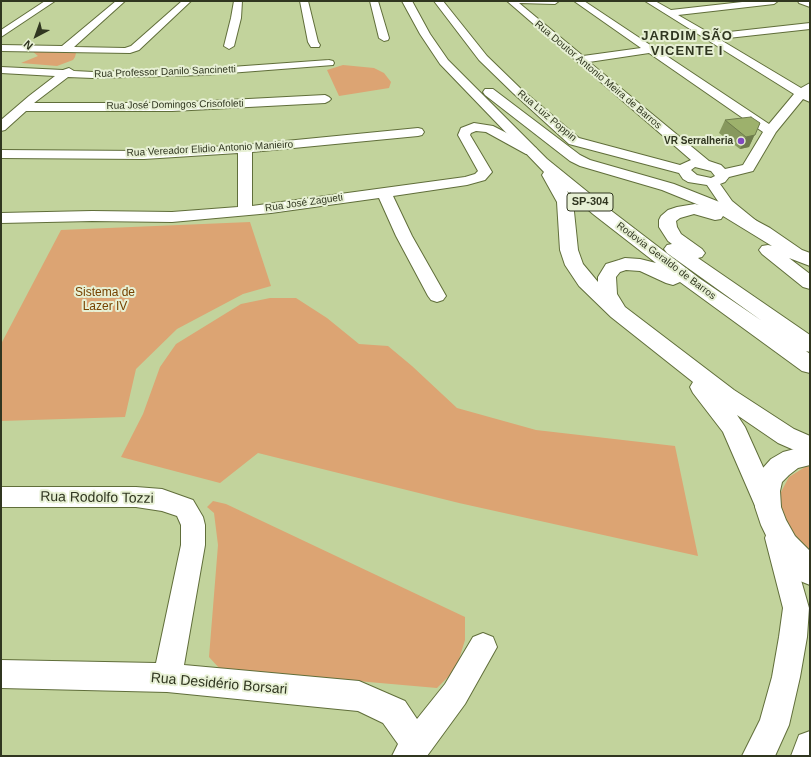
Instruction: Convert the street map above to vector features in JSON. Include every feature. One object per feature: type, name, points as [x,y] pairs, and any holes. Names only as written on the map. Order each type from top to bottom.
[{"type":"main road","name":"Rodovia Geraldo de Barros","points":[[406,1],[425,34],[444,62],[536,156],[599,210],[692,282],[806,355]]},
{"type":"main road","name":"Rodovia Geraldo de Barros","points":[[418,1],[442,40],[489,92],[524,127],[592,186],[806,355]]},
{"type":"main road","points":[[489,92],[575,158],[585,163],[680,191],[721,208],[764,232],[796,254],[810,260]]},
{"type":"main road","points":[[536,156],[565,202],[569,250],[574,265],[586,282],[618,312],[761,421],[786,436],[810,447]]},
{"type":"main road","points":[[810,283],[746,232],[721,217],[695,209],[674,214],[667,220],[668,227],[674,237],[810,340]]},
{"type":"main road","points":[[618,312],[607,294],[608,277],[613,268],[619,265],[640,265],[652,268],[682,283],[806,355]]},
{"type":"main road","points":[[678,359],[734,427],[771,516],[785,545],[810,571]]},
{"type":"main road","points":[[771,516],[767,491],[772,478],[780,467],[792,459],[810,455]]},
{"type":"street","points":[[1,34],[51,1]]},
{"type":"street","points":[[64,50],[121,1]]},
{"type":"street","points":[[2,47],[92,52],[126,51],[135,48],[187,1]]},
{"type":"street","points":[[229,46],[236,18],[238,1]]},
{"type":"street","points":[[304,1],[313,42],[316,45]]},
{"type":"street","points":[[374,1],[384,38]]},
{"type":"street","name":"Rua Doutor Antonio Meira de Barros","points":[[511,1],[704,164],[716,168],[717,178]]},
{"type":"street","points":[[520,1],[555,1]]},
{"type":"street","points":[[578,1],[770,131]]},
{"type":"street","points":[[649,1],[709,37],[807,92],[770,131],[748,168],[717,178],[727,204],[764,232]]},
{"type":"street","points":[[669,13],[774,1]]},
{"type":"street","points":[[802,1],[810,4]]},
{"type":"street","name":"Rua Luiz Poppin","points":[[440,3],[483,58],[517,91],[574,141],[592,147],[684,170],[688,176],[693,179],[717,178]]},
{"type":"street","points":[[709,37],[810,26]]},
{"type":"street","points":[[1,68],[18,60],[21,56],[18,48]]},
{"type":"street","points":[[580,60],[651,50]]},
{"type":"street","points":[[1,126],[92,52]]},
{"type":"street","name":"Rua Professor Danilo Sancinetti","points":[[1,68],[93,75],[204,72],[329,63]]},
{"type":"street","name":"Rua José Domingos Crisofoleti","points":[[24,107],[172,107],[325,99]]},
{"type":"street","name":"Rua José Zagueti","points":[[1,218],[172,216],[245,211],[467,181],[483,176],[485,172],[464,136],[465,131],[474,127],[489,129],[536,156]]},
{"type":"street","name":"Rua Vereador Elidio Antonio Manieiro","points":[[1,154],[144,155],[245,149],[418,132]]},
{"type":"street","points":[[245,149],[245,211]]},
{"type":"street","points":[[684,170],[685,167],[692,163],[704,164]]},
{"type":"street","points":[[384,192],[404,236],[437,296]]},
{"type":"street","name":"Rua Rodolfo Tozzi","points":[[1,497],[136,497],[162,500],[184,508],[191,517],[194,540],[167,678]]},
{"type":"street","points":[[758,756],[774,725],[786,677],[796,608],[771,516]]},
{"type":"street","points":[[412,750],[455,694],[483,647]]},
{"type":"street","name":"Rua Desidério Borsari","points":[[1,674],[167,678],[359,696],[394,712],[412,750]]},
{"type":"street","points":[[807,756],[810,746]]},
{"type":"green space","points":[[32,51],[76,53],[73,60],[57,66],[21,63],[38,56]]},
{"type":"green space","points":[[343,65],[374,68],[384,73],[391,82],[389,88],[339,96],[327,70]]},
{"type":"green space","name":"Sistema de Lazer IV","points":[[250,222],[271,286],[243,294],[177,329],[136,369],[125,417],[1,421],[1,344],[61,230]]},
{"type":"green space","points":[[270,298],[296,298],[327,318],[359,344],[388,346],[457,408],[536,430],[675,446],[698,556],[459,503],[258,453],[220,483],[121,457],[143,414],[160,367],[176,344],[241,304]]},
{"type":"green space","points":[[810,466],[810,559],[805,554],[780,511],[781,492],[789,477],[805,467]]},
{"type":"green space","points":[[213,501],[226,504],[465,617],[465,640],[456,669],[437,688],[220,669],[209,657],[218,545],[214,513],[207,507]]},
{"type":"building","points":[[751,117],[760,123],[755,135],[746,137],[725,120]]},
{"type":"place","name":"VR Serralheria","points":[[741,141]]},
{"type":"district","name":"JARDIM SÃO VICENTE I","points":[[687,44]]}]
